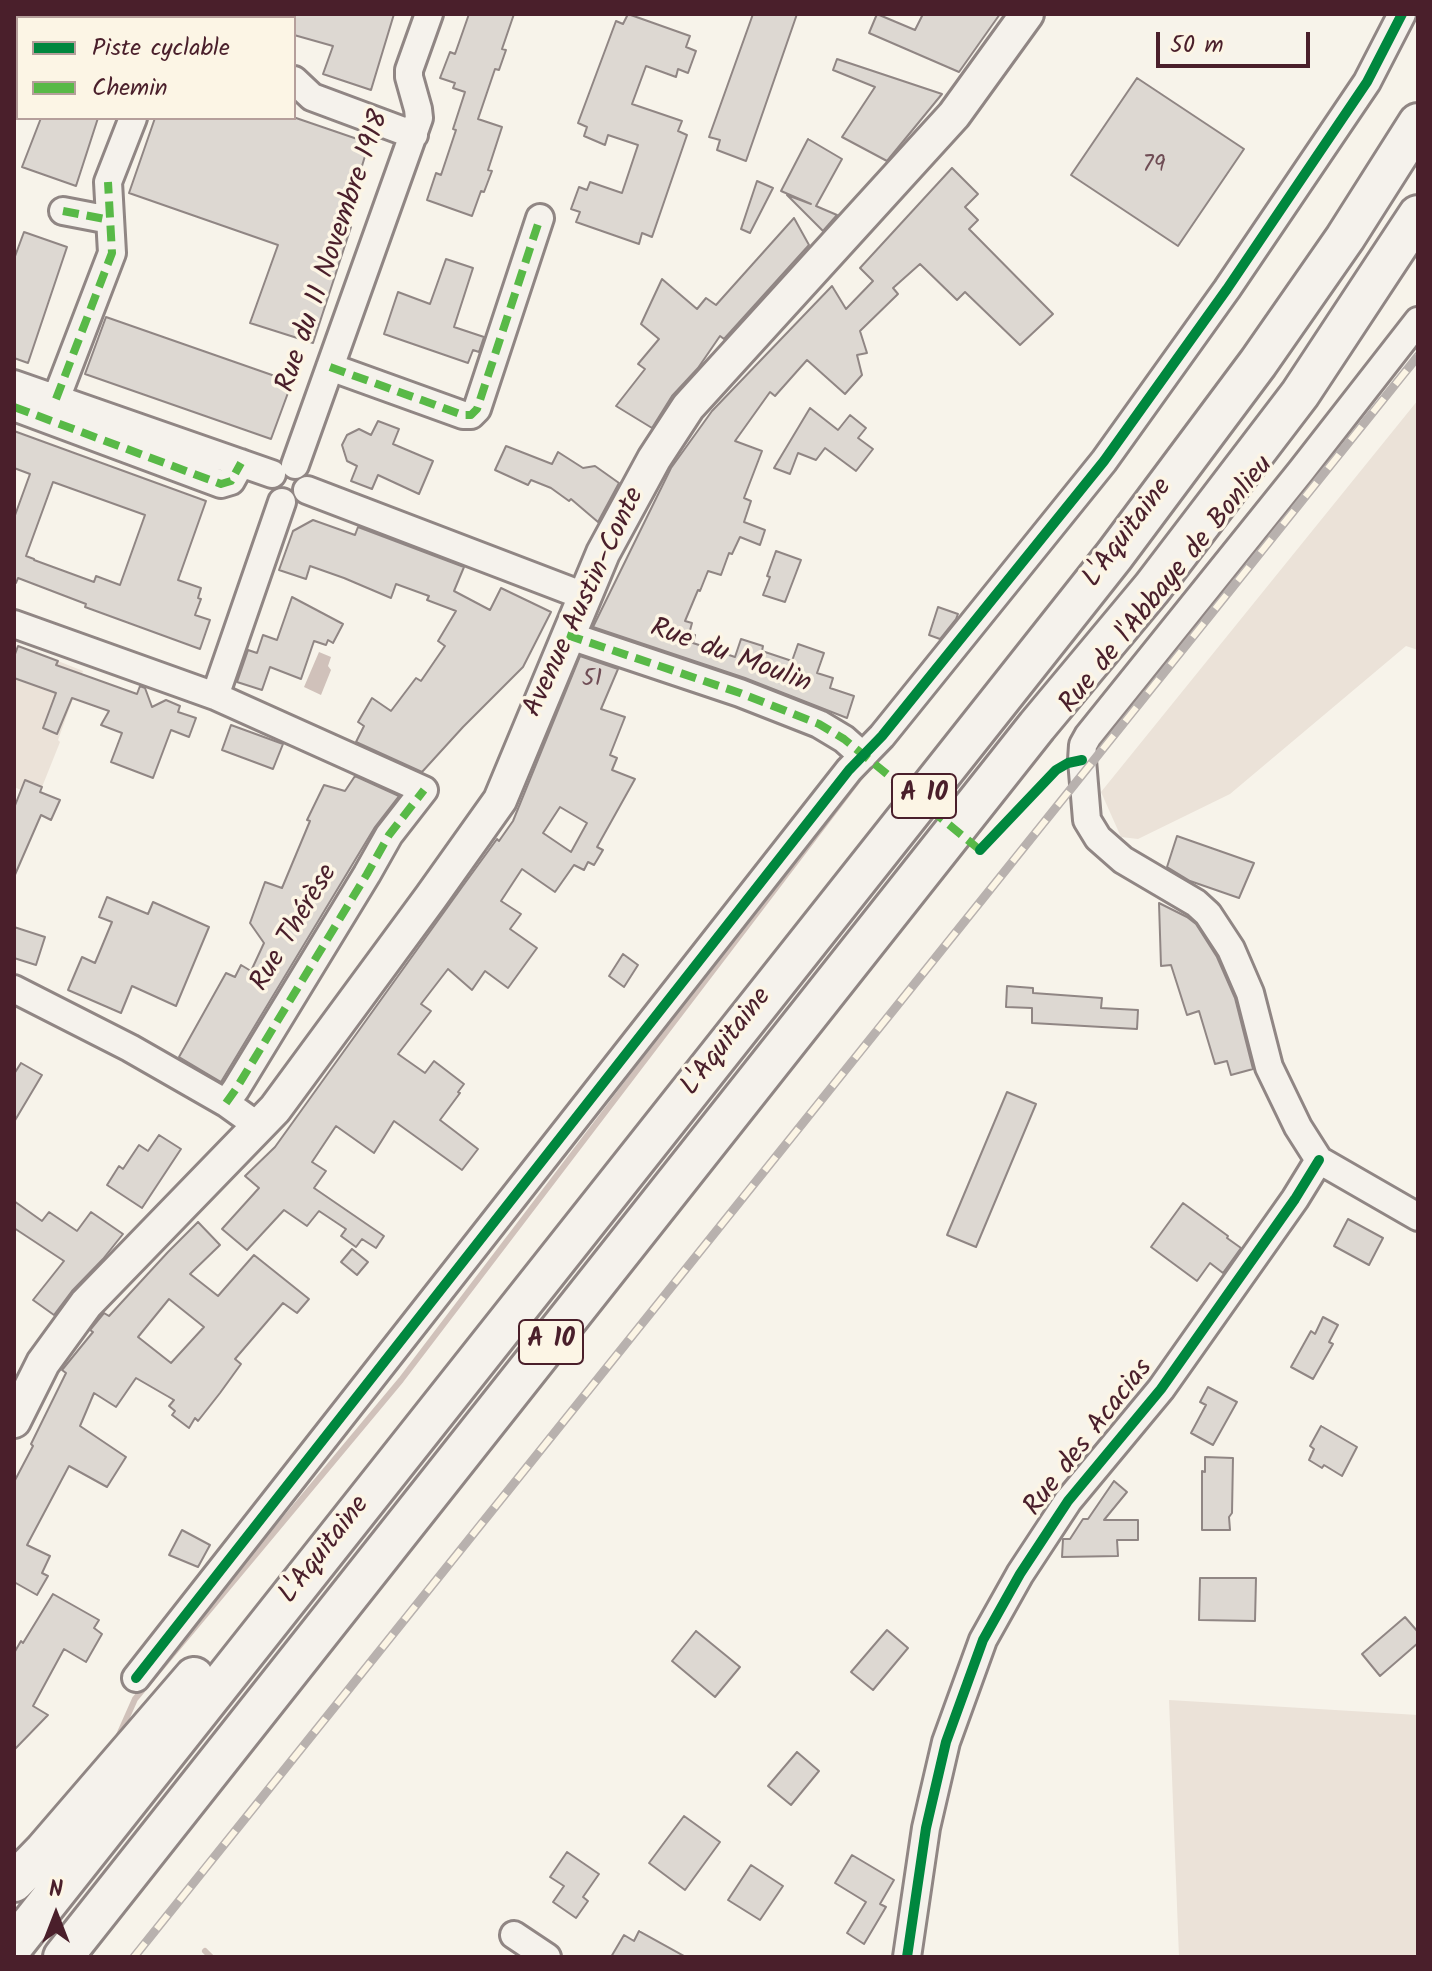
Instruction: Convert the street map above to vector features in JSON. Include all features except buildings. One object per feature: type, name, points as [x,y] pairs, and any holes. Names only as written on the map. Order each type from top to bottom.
[{"type":"highway","name":"L'Aquitaine","points":[[14,1945],[1114,556],[1258,363],[1345,238],[1418,123]]},
{"type":"highway","name":"L'Aquitaine","points":[[63,1957],[1027,738],[1162,576],[1300,394],[1418,215]]},
{"type":"highway","points":[[14,1882],[213,1656],[250,1646]]},
{"type":"main road","name":"Avenue Austin-Conte","points":[[14,1421],[43,1363],[86,1304],[267,1117],[500,800],[603,553],[654,459],[688,407],[954,115],[1027,14]]},
{"type":"street","name":"Rue du 11 Novembre 1918","points":[[283,470],[330,367],[414,135],[419,118],[409,70],[429,14]]},
{"type":"street","points":[[136,1678],[840,781],[882,736],[1104,461],[1227,289],[1367,82],[1402,14]]},
{"type":"street","points":[[296,82],[312,97],[414,135]]},
{"type":"street","points":[[56,399],[112,253],[108,182],[132,120]]},
{"type":"street","points":[[63,211],[110,220]]},
{"type":"street","points":[[330,367],[463,415],[471,415],[477,409],[540,218]]},
{"type":"street","name":"Rue de l'Abbaye de Bonlieu","points":[[1418,321],[1088,736],[1082,751],[1087,820],[1098,838],[1123,860],[1196,903],[1217,927],[1231,949],[1250,993],[1269,1067],[1298,1127],[1319,1160],[1418,1217]]},
{"type":"street","points":[[14,384],[241,463],[283,470],[300,468],[307,478],[307,490],[294,502],[282,502],[272,493],[270,487],[283,470]]},
{"type":"street","points":[[14,407],[221,484],[231,481],[241,463]]},
{"type":"street","points":[[307,490],[584,596]]},
{"type":"street","points":[[14,624],[215,696],[282,502]]},
{"type":"street","name":"Rue du Moulin","points":[[567,635],[740,693],[819,724],[844,739],[863,756]]},
{"type":"street","name":"Rue Thérèse","points":[[215,696],[424,790],[389,835],[226,1103]]},
{"type":"street","points":[[14,989],[130,1048],[226,1103],[267,1117]]},
{"type":"street","name":"Rue des Acacias","points":[[907,1957],[926,1828],[943,1755],[983,1640],[1020,1574],[1068,1501],[1161,1389],[1319,1160]]},
{"type":"street","points":[[514,1935],[547,1957]]},
{"type":"shaded area","points":[[1418,400],[1418,650],[1406,646],[1230,794],[1138,839],[1121,837],[1101,792]]},
{"type":"shaded area","points":[[319,652],[331,657],[328,666],[331,670],[321,695],[304,687]]},
{"type":"shaded area","points":[[58,661],[83,671],[38,797],[14,787],[14,678],[47,690]]},
{"type":"shaded area","points":[[1169,1700],[1418,1715],[1418,1957],[1179,1957]]},
{"type":"waterway","points":[[119,1735],[135,1699],[401,1380],[865,771]]},
{"type":"waterway","points":[[205,1951],[211,1957]]},
{"type":"railway","points":[[134,1957],[1418,356]]},
{"type":"marked path","points":[[56,399],[112,253],[108,182]]},
{"type":"marked path","points":[[63,211],[110,220]]},
{"type":"marked path","points":[[330,367],[463,415],[471,415],[477,409],[540,218]]},
{"type":"marked path","points":[[14,407],[221,484],[231,481],[241,463]]},
{"type":"marked path","points":[[567,635],[740,693],[819,724],[844,739],[980,850],[983,847]]},
{"type":"marked path","points":[[226,1103],[389,835],[424,790]]},
{"type":"cycle path","points":[[136,1678],[849,770],[882,736],[1104,461],[1227,289],[1367,82],[1402,14]]},
{"type":"cycle path","points":[[980,850],[1056,770],[1082,760]]},
{"type":"cycle path","points":[[907,1957],[926,1828],[946,1742],[983,1640],[1020,1574],[1068,1501],[1161,1389],[1319,1160]]}]
